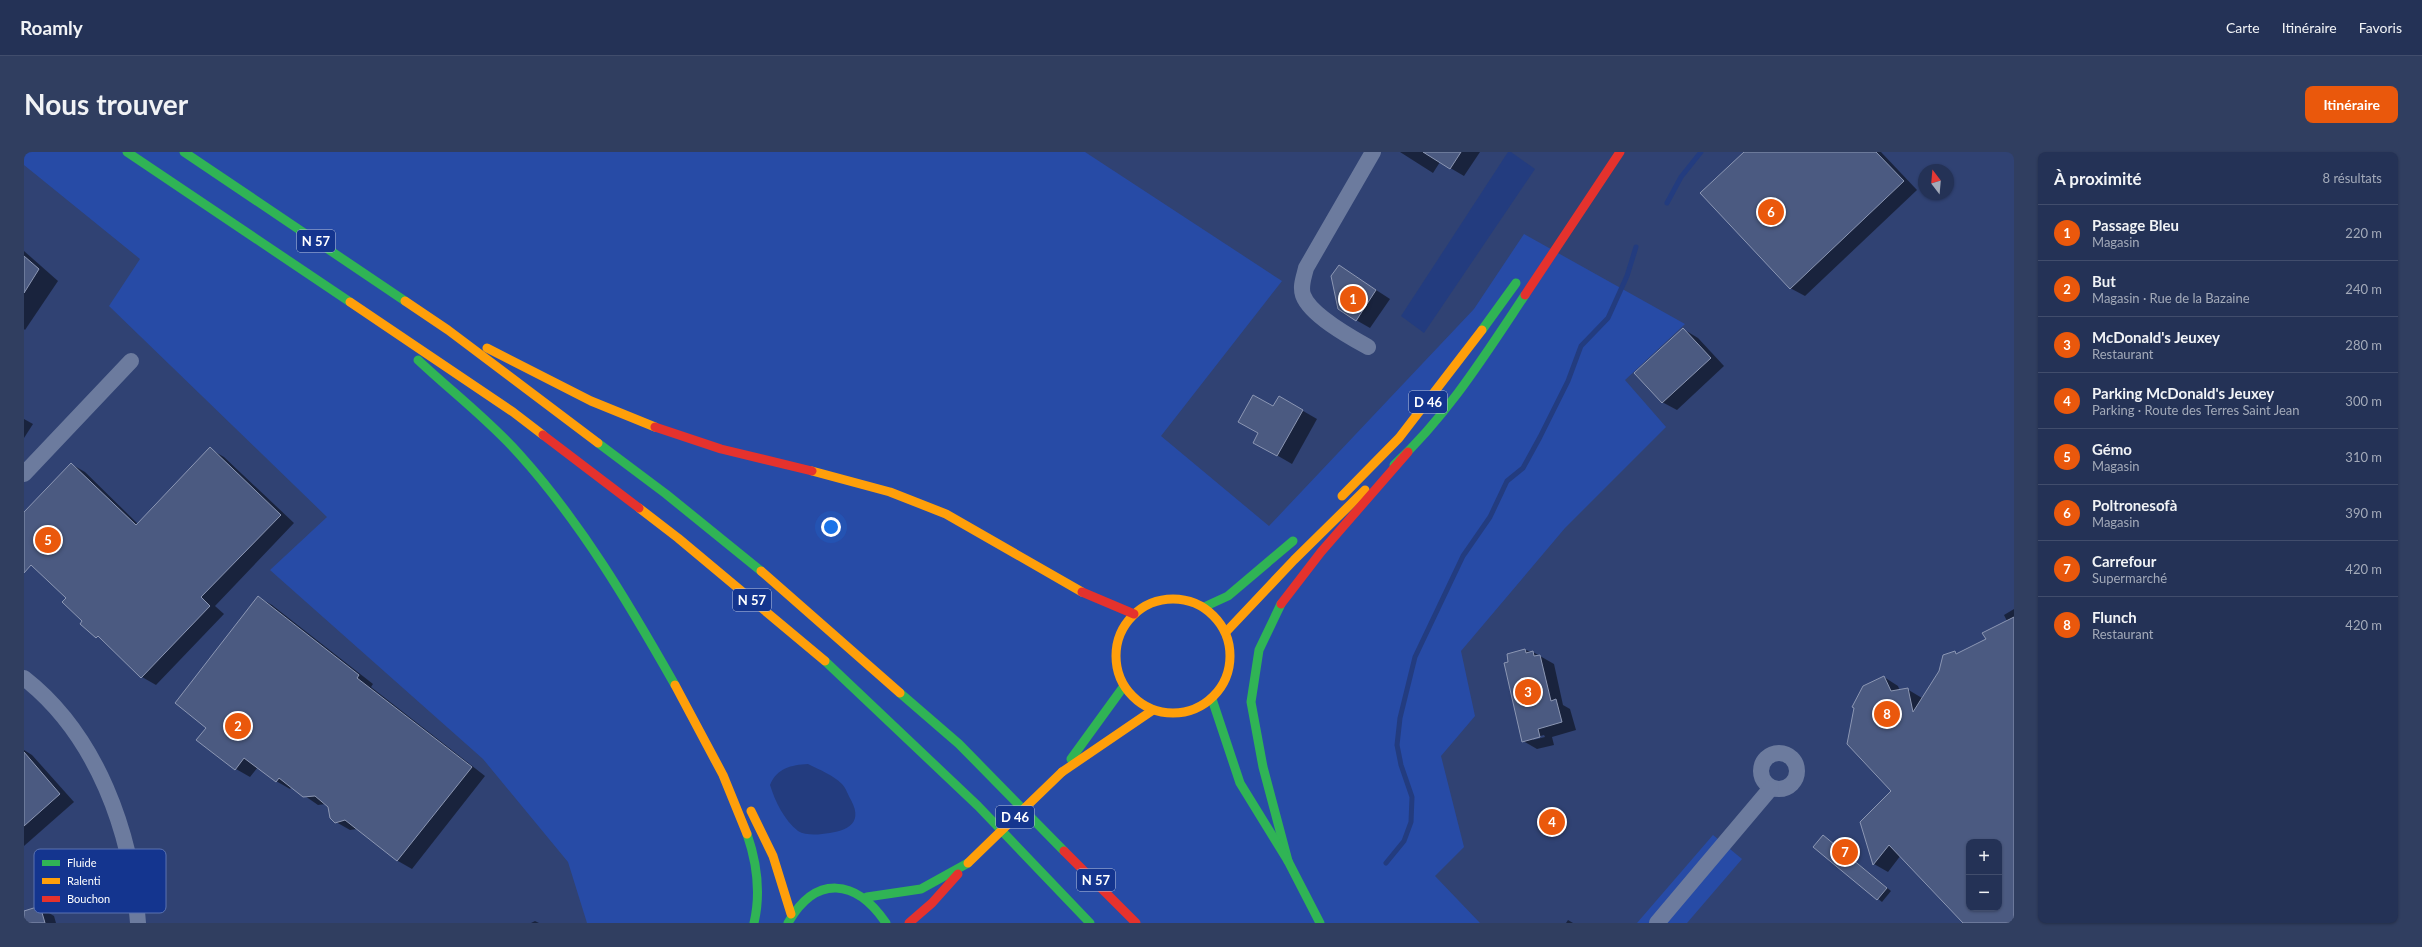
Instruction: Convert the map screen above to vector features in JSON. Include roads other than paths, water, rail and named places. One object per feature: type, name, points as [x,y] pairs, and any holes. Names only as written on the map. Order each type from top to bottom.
[{"type":"main road","name":"N 57","points":[[127,152],[377,319],[512,412],[678,538],[834,669],[978,806],[1090,923]]},
{"type":"main road","name":"N 57","points":[[184,152],[448,330],[666,494],[752,563],[959,744],[1136,923]]},
{"type":"main road","name":"D 46","points":[[1226,632],[1264,590],[1338,515],[1408,452],[1467,382],[1620,152]]},
{"type":"main road","name":"D 46","points":[[1337,502],[1399,438],[1457,365],[1520,277]]},
{"type":"main road","points":[[377,319],[443,384],[519,454],[559,504],[608,573],[662,662],[720,766],[745,827],[756,864],[758,890],[754,923]]},
{"type":"main road","points":[[448,330],[520,363],[606,408],[651,426],[733,451],[851,478],[898,493],[946,513],[1051,576],[1104,604],[1134,614]]},
{"type":"main road","points":[[1288,861],[1263,767],[1251,702],[1259,650],[1279,607],[1321,552],[1408,452]]},
{"type":"main road","points":[[1204,607],[1228,596],[1302,533]]},
{"type":"main road","points":[[1171,599],[1191,602],[1204,607],[1219,621],[1226,632],[1230,650],[1230,668],[1224,685],[1212,699],[1194,710],[1174,714],[1153,710],[1142,705],[1124,686],[1118,672],[1115,656],[1118,640],[1124,626],[1134,614],[1152,603],[1171,599]]},
{"type":"main road","name":"D 46","points":[[1062,772],[1124,686]]},
{"type":"main road","points":[[1212,699],[1225,744],[1240,783],[1288,861],[1320,923]]},
{"type":"main road","name":"D 46","points":[[909,923],[932,903],[968,863],[1062,772],[1153,710]]},
{"type":"main road","points":[[720,766],[744,799],[773,856],[791,914]]},
{"type":"main road","name":"D 46","points":[[867,897],[921,889],[968,863]]},
{"type":"main road","points":[[788,923],[791,914],[800,903],[812,894],[825,889],[840,888],[854,891],[867,897],[879,909],[886,923]]},
{"type":"street","points":[[1368,347],[1345,335],[1312,308],[1303,296],[1301,285],[1306,268],[1373,152]]},
{"type":"street","points":[[24,474],[131,361]]},
{"type":"street","points":[[24,678],[40,690],[71,726],[108,792],[122,828],[127,849]]},
{"type":"street","points":[[1657,923],[1771,788]]},
{"type":"street","points":[[137,913],[138,923]]},
{"type":"waterway","points":[[1667,203],[1681,177],[1701,152]]},
{"type":"waterway","points":[[1386,863],[1404,841],[1411,822],[1412,797],[1401,765],[1397,745],[1400,718],[1415,657],[1463,556],[1490,517],[1507,481],[1523,468],[1540,437],[1568,381],[1581,346],[1608,318],[1627,276],[1636,247]]},
{"type":"place","name":"Poltronesofà","points":[[1771,212]]},
{"type":"place","name":"Passage Bleu","points":[[1353,299]]},
{"type":"place","name":"Gémo","points":[[48,540]]},
{"type":"place","name":"McDonald's Jeuxey","points":[[1528,692]]},
{"type":"place","name":"Flunch","points":[[1887,714]]},
{"type":"place","name":"But","points":[[238,726]]},
{"type":"place","name":"Parking McDonald's Jeuxey","points":[[1552,822]]},
{"type":"place","name":"Carrefour","points":[[1845,852]]}]
